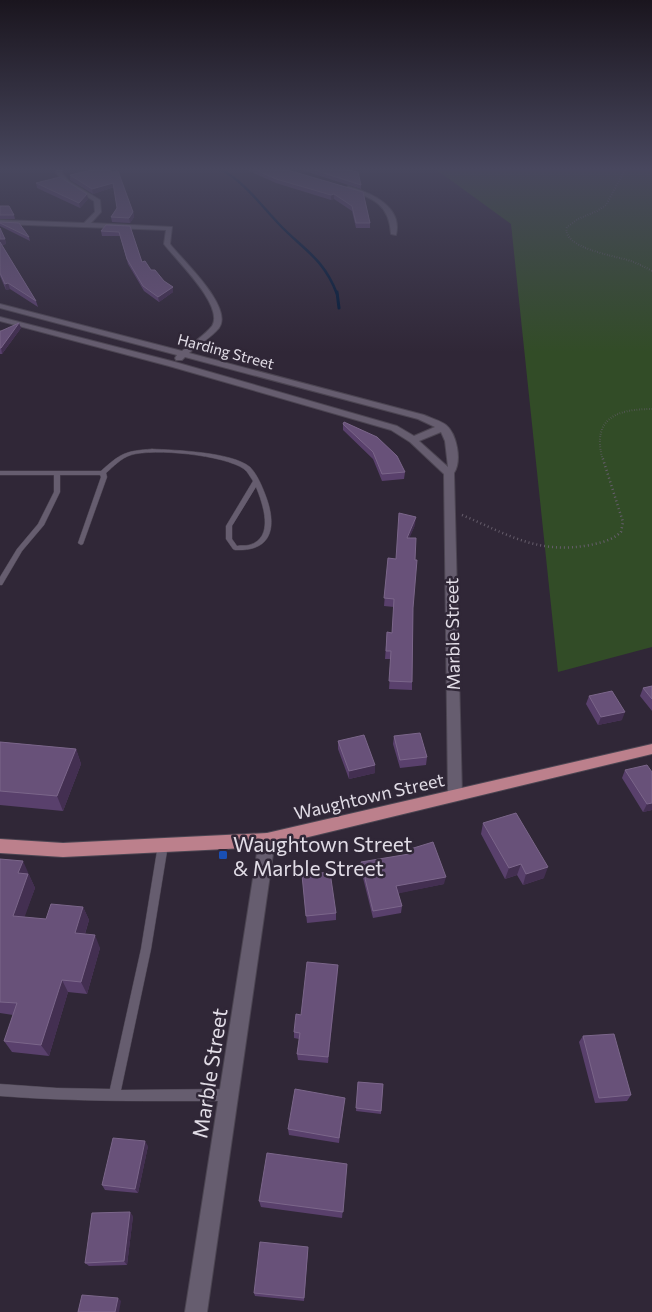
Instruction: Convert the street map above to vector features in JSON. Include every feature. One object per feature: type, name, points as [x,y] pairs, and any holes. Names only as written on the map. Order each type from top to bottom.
[{"type":"main road","name":"Waughtown Street","points":[[0,846],[63,850],[267,840],[652,749]]},
{"type":"street","points":[[170,229],[167,244],[173,254],[208,294],[218,308],[219,314],[219,321],[216,326],[172,364]]},
{"type":"street","points":[[393,229],[394,234]]},
{"type":"street","name":"Harding Street","points":[[0,306],[421,417],[443,427]]},
{"type":"street","name":"Harding Street","points":[[0,320],[172,364],[394,428],[413,440]]},
{"type":"street","points":[[443,427],[413,440],[449,473]]},
{"type":"street","name":"Marble Street","points":[[443,427],[451,438],[453,467],[449,473],[449,514],[455,795]]},
{"type":"street","name":"Marble Street","points":[[196,1312],[267,840]]},
{"type":"lane","points":[[0,472],[103,473],[127,454],[163,450],[200,454],[234,462],[247,468],[256,480],[266,503],[269,517],[268,532],[261,541],[248,549],[235,548],[228,539],[229,526],[256,480]]},
{"type":"lane","points":[[0,582],[19,550],[41,525],[57,492],[57,473]]},
{"type":"lane","points":[[81,543],[104,477],[103,473]]},
{"type":"lane","points":[[114,1095],[146,949],[163,845]]},
{"type":"lane","points":[[0,1090],[28,1093],[114,1095],[229,1095]]},
{"type":"path","points":[[566,229],[568,238],[578,244],[629,260],[652,271]]},
{"type":"path","points":[[449,514],[463,516],[543,548],[564,549],[591,545],[618,535],[623,526],[602,454],[600,444],[602,426],[613,415],[628,409],[652,409]]},
{"type":"green space","points":[[512,229],[652,229],[652,647],[558,672]]},
{"type":"building","points":[[0,229],[1,229],[5,239],[0,239]]},
{"type":"building","points":[[13,229],[23,229],[29,237]]},
{"type":"building","points":[[102,229],[131,229],[142,262],[145,261],[151,270],[155,270],[164,281],[173,287],[158,297],[143,286],[127,259],[119,232],[101,231]]},
{"type":"building","points":[[0,242],[36,301],[8,283],[5,284],[0,273]]},
{"type":"building","points":[[19,323],[1,348],[0,348],[0,331]]},
{"type":"building","points":[[344,422],[377,437],[397,456],[405,472],[382,474],[373,452],[343,424]]},
{"type":"building","points":[[399,513],[416,517],[407,538],[416,538],[415,560],[417,560],[413,608],[412,682],[389,681],[391,651],[386,651],[387,632],[392,633],[394,599],[384,598],[388,558],[396,559]]},
{"type":"building","points":[[652,686],[652,699],[643,688]]},
{"type":"building","points":[[612,691],[625,712],[601,717],[589,696]]},
{"type":"building","points":[[420,733],[427,757],[400,760],[394,736]]},
{"type":"building","points":[[364,735],[375,765],[349,771],[338,741]]},
{"type":"building","points":[[0,742],[76,749],[57,796],[0,791]]},
{"type":"building","points":[[647,765],[652,772],[652,803],[647,804],[625,770]]},
{"type":"building","points":[[516,813],[548,867],[526,874],[521,864],[509,868],[483,823]]},
{"type":"building","points":[[433,842],[446,877],[396,886],[402,906],[373,911],[361,862],[409,854],[407,850]]},
{"type":"building","points":[[0,859],[23,861],[18,873],[28,874],[13,916],[46,919],[51,904],[83,907],[75,933],[95,935],[81,982],[62,980],[41,1045],[4,1041],[17,1003],[0,1002]]},
{"type":"building","points":[[330,872],[336,913],[306,916],[302,875]]},
{"type":"building","points":[[307,962],[338,965],[328,1057],[297,1054],[300,1033],[294,1032],[296,1014],[301,1015]]},
{"type":"building","points":[[614,1034],[631,1095],[599,1098],[583,1036]]},
{"type":"building","points":[[358,1082],[383,1084],[381,1111],[356,1108]]},
{"type":"building","points":[[295,1089],[345,1098],[339,1138],[288,1129]]},
{"type":"building","points":[[113,1138],[145,1141],[135,1189],[102,1185]]},
{"type":"building","points":[[267,1153],[347,1164],[343,1212],[259,1201]]},
{"type":"building","points":[[130,1212],[124,1261],[85,1263],[92,1213]]},
{"type":"building","points":[[260,1242],[308,1247],[304,1298],[254,1293]]},
{"type":"building","points":[[82,1295],[118,1298],[115,1312],[78,1312]]},
{"type":"waterway","points":[[284,229],[319,262],[337,294]]},
{"type":"waterway","points":[[337,292],[339,308]]},
{"type":"place","name":"Waughtown Street & Marble Street","points":[[223,855]]}]
